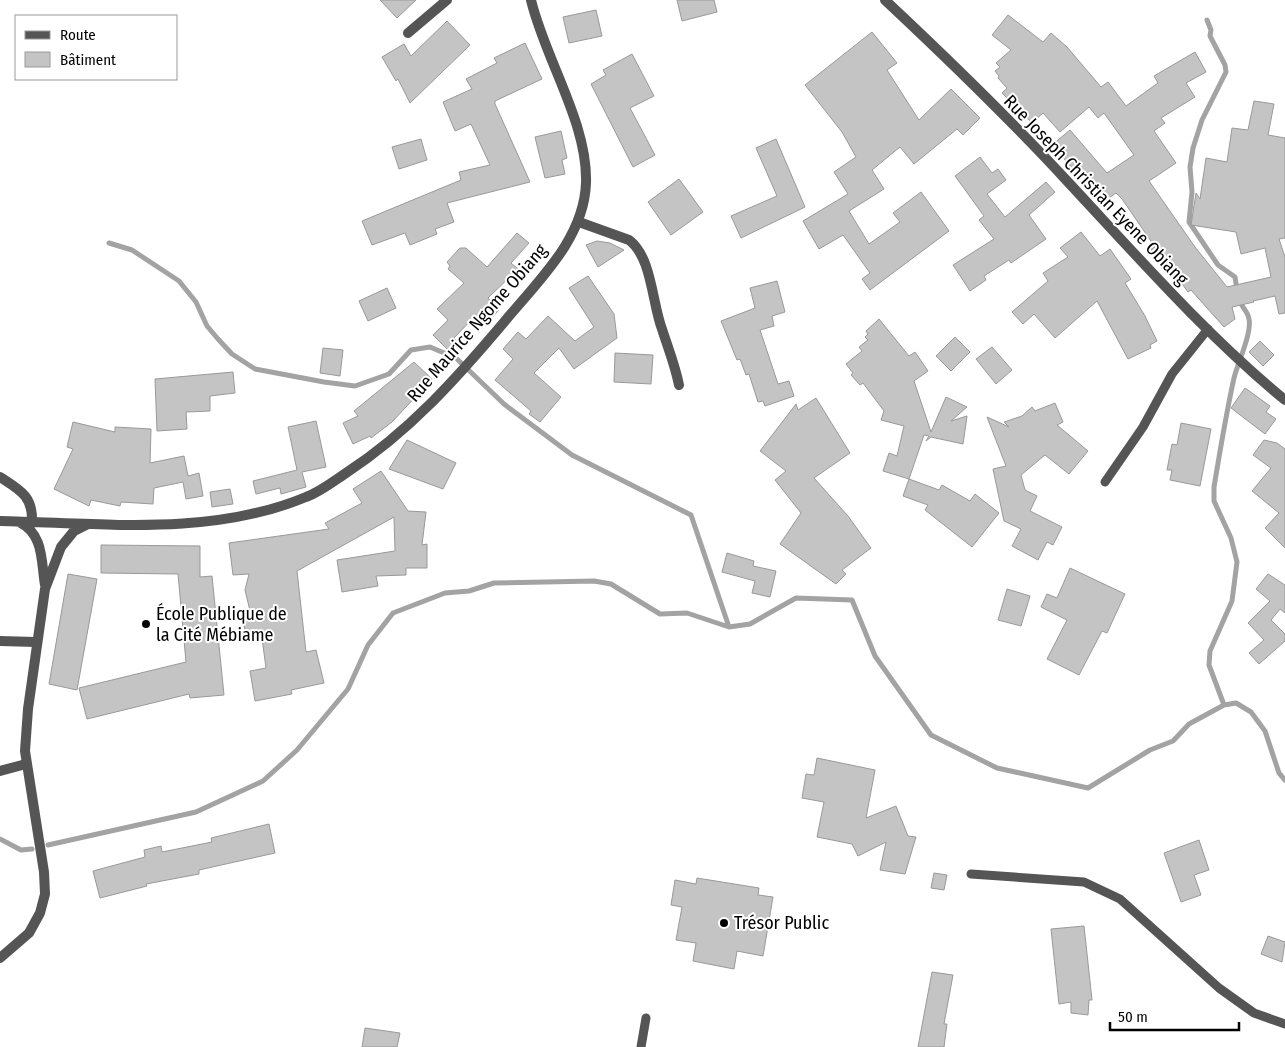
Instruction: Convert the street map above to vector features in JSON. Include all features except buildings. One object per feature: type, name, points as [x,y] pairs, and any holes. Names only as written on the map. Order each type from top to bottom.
[{"type":"street","points":[[408,33],[447,0]]},
{"type":"street","name":"Rue Maurice Ngome Obiang","points":[[18,522],[137,524],[201,522],[252,514],[308,497],[368,458],[430,406],[474,358],[568,242],[579,222],[585,202],[586,181],[581,138],[543,41],[531,0]]},
{"type":"street","name":"Rue Joseph Christian Eyene Obiang","points":[[885,0],[1025,137],[1228,351],[1285,400]]},
{"type":"street","points":[[579,222],[629,240],[635,244],[652,288],[661,329],[670,348],[679,385]]},
{"type":"street","points":[[0,477],[21,491],[30,501],[32,522]]},
{"type":"street","points":[[0,521],[18,522],[25,525],[36,537],[40,548],[45,589]]},
{"type":"street","points":[[0,958],[29,933],[40,913],[45,894],[44,872],[25,751],[36,642],[45,589],[61,546],[74,531],[91,523]]},
{"type":"street","points":[[0,641],[36,642]]},
{"type":"street","points":[[0,771],[26,764]]},
{"type":"lane","points":[[1105,482],[1143,428],[1172,374],[1208,329]]},
{"type":"lane","points":[[971,874],[1084,882],[1120,899],[1219,988],[1254,1013],[1285,1024]]},
{"type":"lane","points":[[640,1047],[646,1018]]},
{"type":"waterway","points":[[1207,20],[1211,30],[1210,36],[1225,65],[1226,72],[1202,120],[1193,148],[1190,167],[1192,192],[1189,222],[1218,265],[1235,277],[1237,290]]},
{"type":"waterway","points":[[109,243],[132,250],[179,281],[196,302],[207,326],[218,339],[232,354],[255,369],[355,386],[389,374],[411,350],[430,347],[456,358],[504,404],[572,455],[691,515],[729,627],[750,624],[796,598],[852,600],[875,656],[931,735],[997,768],[1088,788],[1150,750],[1173,741],[1189,724],[1224,705],[1236,703],[1251,712],[1265,731],[1279,773],[1285,780]]},
{"type":"waterway","points":[[1224,705],[1209,665],[1210,651],[1232,601],[1237,562],[1231,538],[1214,501],[1214,487],[1234,378],[1249,325],[1248,316],[1239,299]]},
{"type":"waterway","points":[[48,845],[196,812],[263,781],[297,750],[348,689],[368,645],[393,613],[445,593],[469,591],[494,583],[594,581],[611,584],[660,614],[687,613],[729,627]]},
{"type":"waterway","points":[[0,839],[21,850],[32,849]]},
{"type":"place","name":"École Publique de la Cité Mébiame","points":[[146,624]]},
{"type":"place","name":"Trésor Public","points":[[724,923]]}]
